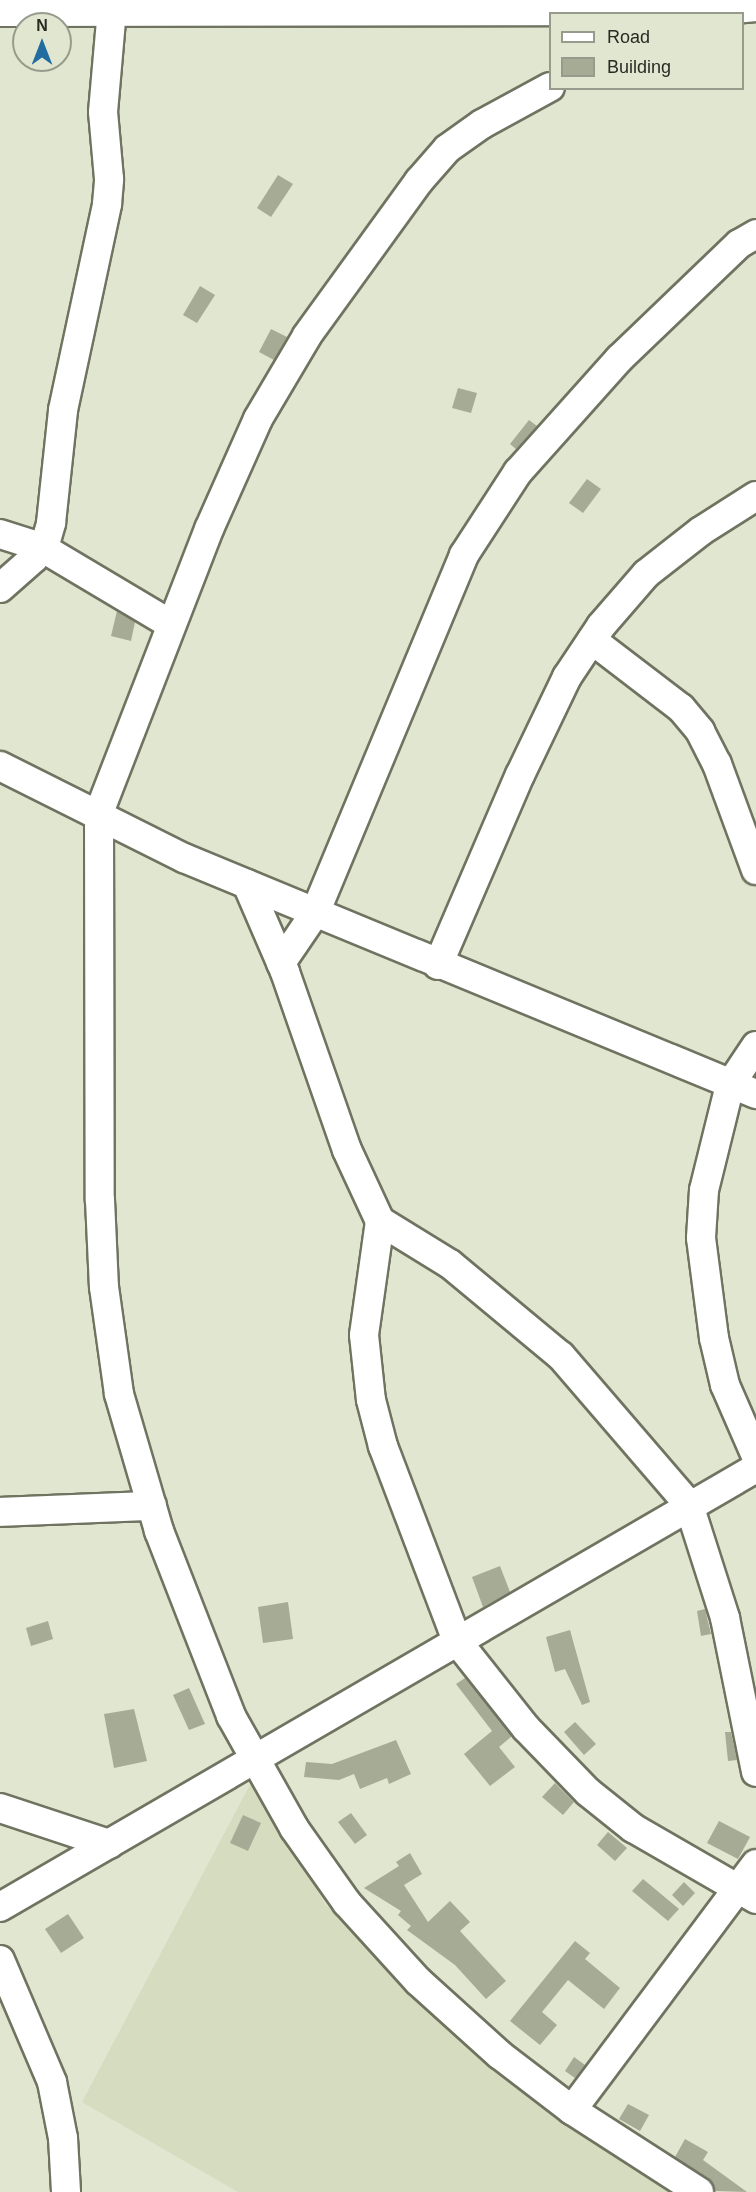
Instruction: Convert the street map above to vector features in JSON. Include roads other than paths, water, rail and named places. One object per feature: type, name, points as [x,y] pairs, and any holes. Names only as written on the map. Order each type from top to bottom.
[{"type":"street","points":[[0,12],[112,10],[710,12],[756,7]]},
{"type":"street","points":[[0,588],[41,547],[51,523],[63,410],[107,204],[109,179],[103,112],[112,10]]},
{"type":"street","points":[[549,88],[482,124],[447,149],[419,181],[307,336],[258,419],[170,624],[99,813],[100,1200],[104,1287],[119,1394],[152,1506],[200,1641],[253,1758],[294,1828],[363,1921],[418,1981],[500,2055],[572,2110],[699,2192]]},
{"type":"street","points":[[281,963],[315,913],[405,693],[464,555],[476,536],[518,472],[619,359],[739,244],[756,234]]},
{"type":"street","points":[[438,964],[520,776],[567,677],[592,640],[646,574],[701,531],[756,496]]},
{"type":"street","points":[[0,534],[41,547],[170,624]]},
{"type":"street","points":[[592,640],[681,708],[700,731],[717,764],[756,870]]},
{"type":"street","points":[[0,766],[41,790],[99,813],[184,858],[743,1090]]},
{"type":"street","points":[[247,884],[281,963],[326,1095],[380,1221],[364,1335],[371,1400],[383,1446],[457,1641],[525,1728],[588,1792],[633,1827],[747,1895]]},
{"type":"street","points":[[756,1046],[743,1090],[704,1190],[701,1238],[714,1338],[725,1385],[756,1456]]},
{"type":"street","points":[[380,1221],[450,1264],[561,1356],[689,1505],[725,1617],[756,1772]]},
{"type":"street","points":[[0,1907],[253,1758],[756,1468]]},
{"type":"street","points":[[0,1512],[152,1506]]},
{"type":"street","points":[[0,1809],[109,1844]]},
{"type":"street","points":[[572,2110],[747,1895],[756,1864]]},
{"type":"street","points":[[0,1960],[52,2082],[63,2138],[66,2192]]}]
